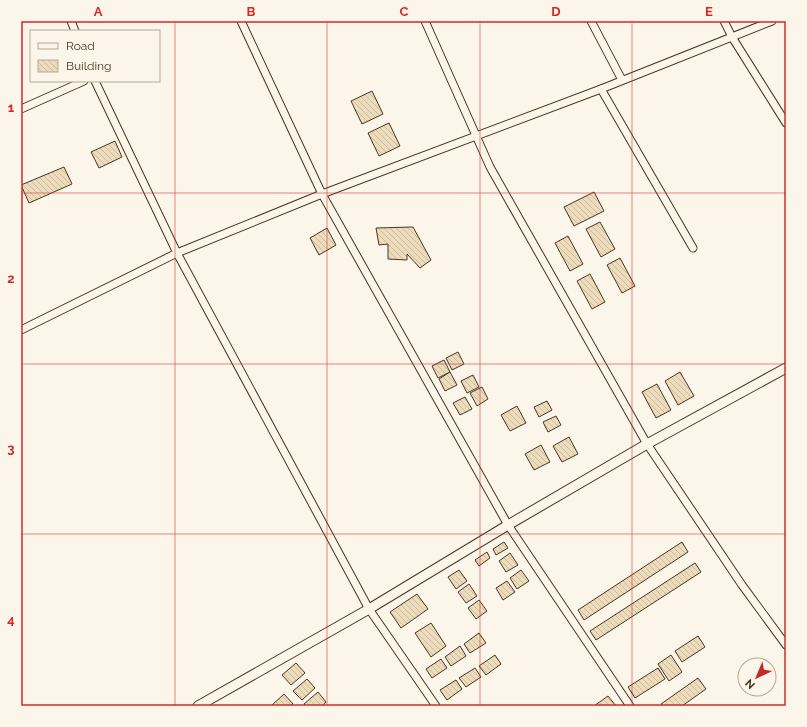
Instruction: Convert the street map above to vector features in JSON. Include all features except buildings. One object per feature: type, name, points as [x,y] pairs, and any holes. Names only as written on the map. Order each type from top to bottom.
[{"type":"street","points":[[240,21],[322,194],[508,525],[630,706]]},
{"type":"street","points":[[425,21],[490,167],[647,444],[742,585],[786,645]]},
{"type":"street","points":[[591,21],[622,80]]},
{"type":"street","points":[[724,21],[732,37],[786,123]]},
{"type":"street","points":[[21,330],[177,253],[322,194],[476,137],[772,21]]},
{"type":"street","points":[[21,109],[82,82]]},
{"type":"street","points":[[95,82],[177,253],[369,609],[436,706]]},
{"type":"street","points":[[600,89],[693,248]]},
{"type":"street","points":[[198,706],[369,609],[508,525],[647,444],[786,368]]}]
